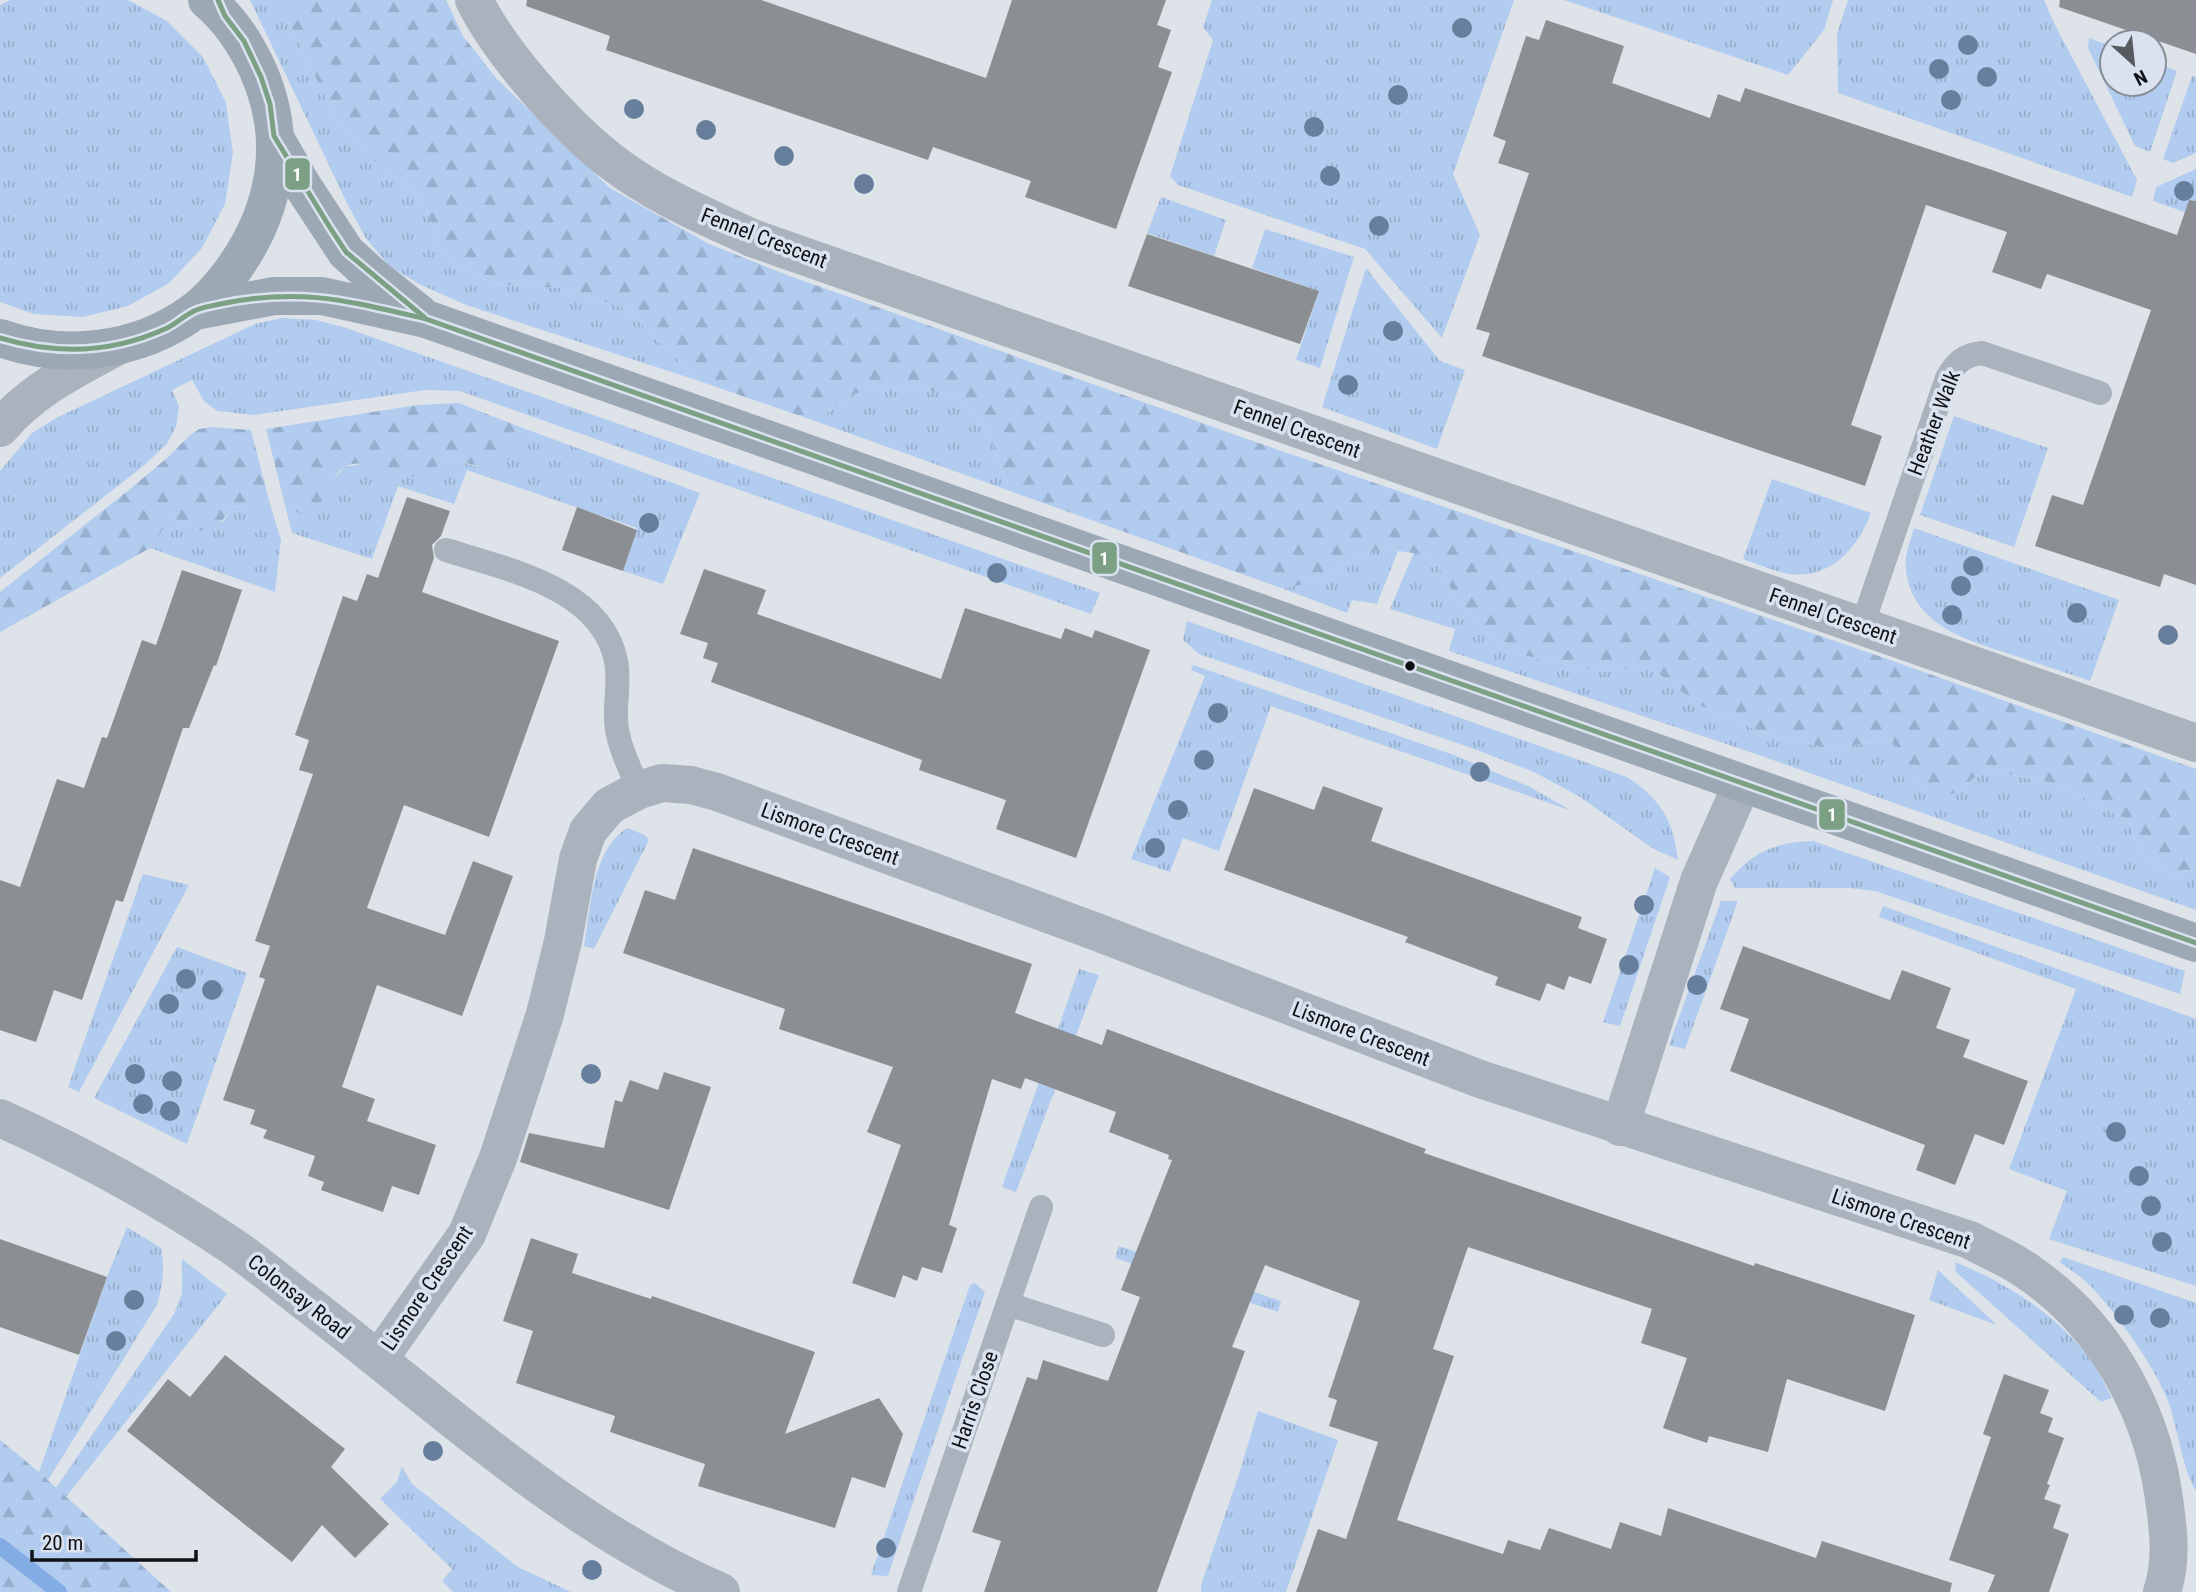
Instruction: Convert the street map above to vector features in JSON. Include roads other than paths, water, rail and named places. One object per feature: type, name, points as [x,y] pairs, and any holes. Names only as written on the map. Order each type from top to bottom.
[{"type":"street","name":"Fennel Crescent","points":[[474,0],[520,70],[566,119],[615,165],[680,205],[752,238],[2196,743]]},
{"type":"street","points":[[0,338],[54,351],[107,349],[120,345],[169,327],[195,311],[221,285],[242,258],[269,202],[274,171],[274,136],[270,103],[261,77],[244,41],[217,5]]},
{"type":"street","points":[[274,136],[346,252],[426,319]]},
{"type":"street","points":[[195,311],[274,296],[322,296],[426,319],[2196,943]]},
{"type":"street","points":[[0,428],[38,392],[120,345]]},
{"type":"street","name":"Lismore Crescent","points":[[379,1359],[467,1234],[498,1158],[545,1014],[563,941],[578,859],[588,831],[609,806],[639,790],[662,783],[691,785],[717,792],[1094,931],[1480,1079],[1970,1240],[2031,1273],[2090,1330],[2114,1360],[2140,1406],[2183,1550],[2162,1592]]},
{"type":"street","points":[[1620,1127],[1699,881],[1742,784]]},
{"type":"street","name":"Colonsay Road","points":[[0,1118],[62,1146],[233,1246],[461,1426],[550,1492],[695,1587]]},
{"type":"lane","name":"Heather Walk","points":[[1863,626],[1947,378],[1956,363],[1968,355],[1982,353],[2100,393]]},
{"type":"lane","points":[[446,550],[536,578],[592,614],[607,634],[617,662],[616,721],[621,747],[639,790]]},
{"type":"lane","name":"Harris Close","points":[[909,1592],[1041,1207]]},
{"type":"lane","points":[[1008,1304],[1103,1335]]},
{"type":"waterway","points":[[0,1546],[59,1592]]}]
